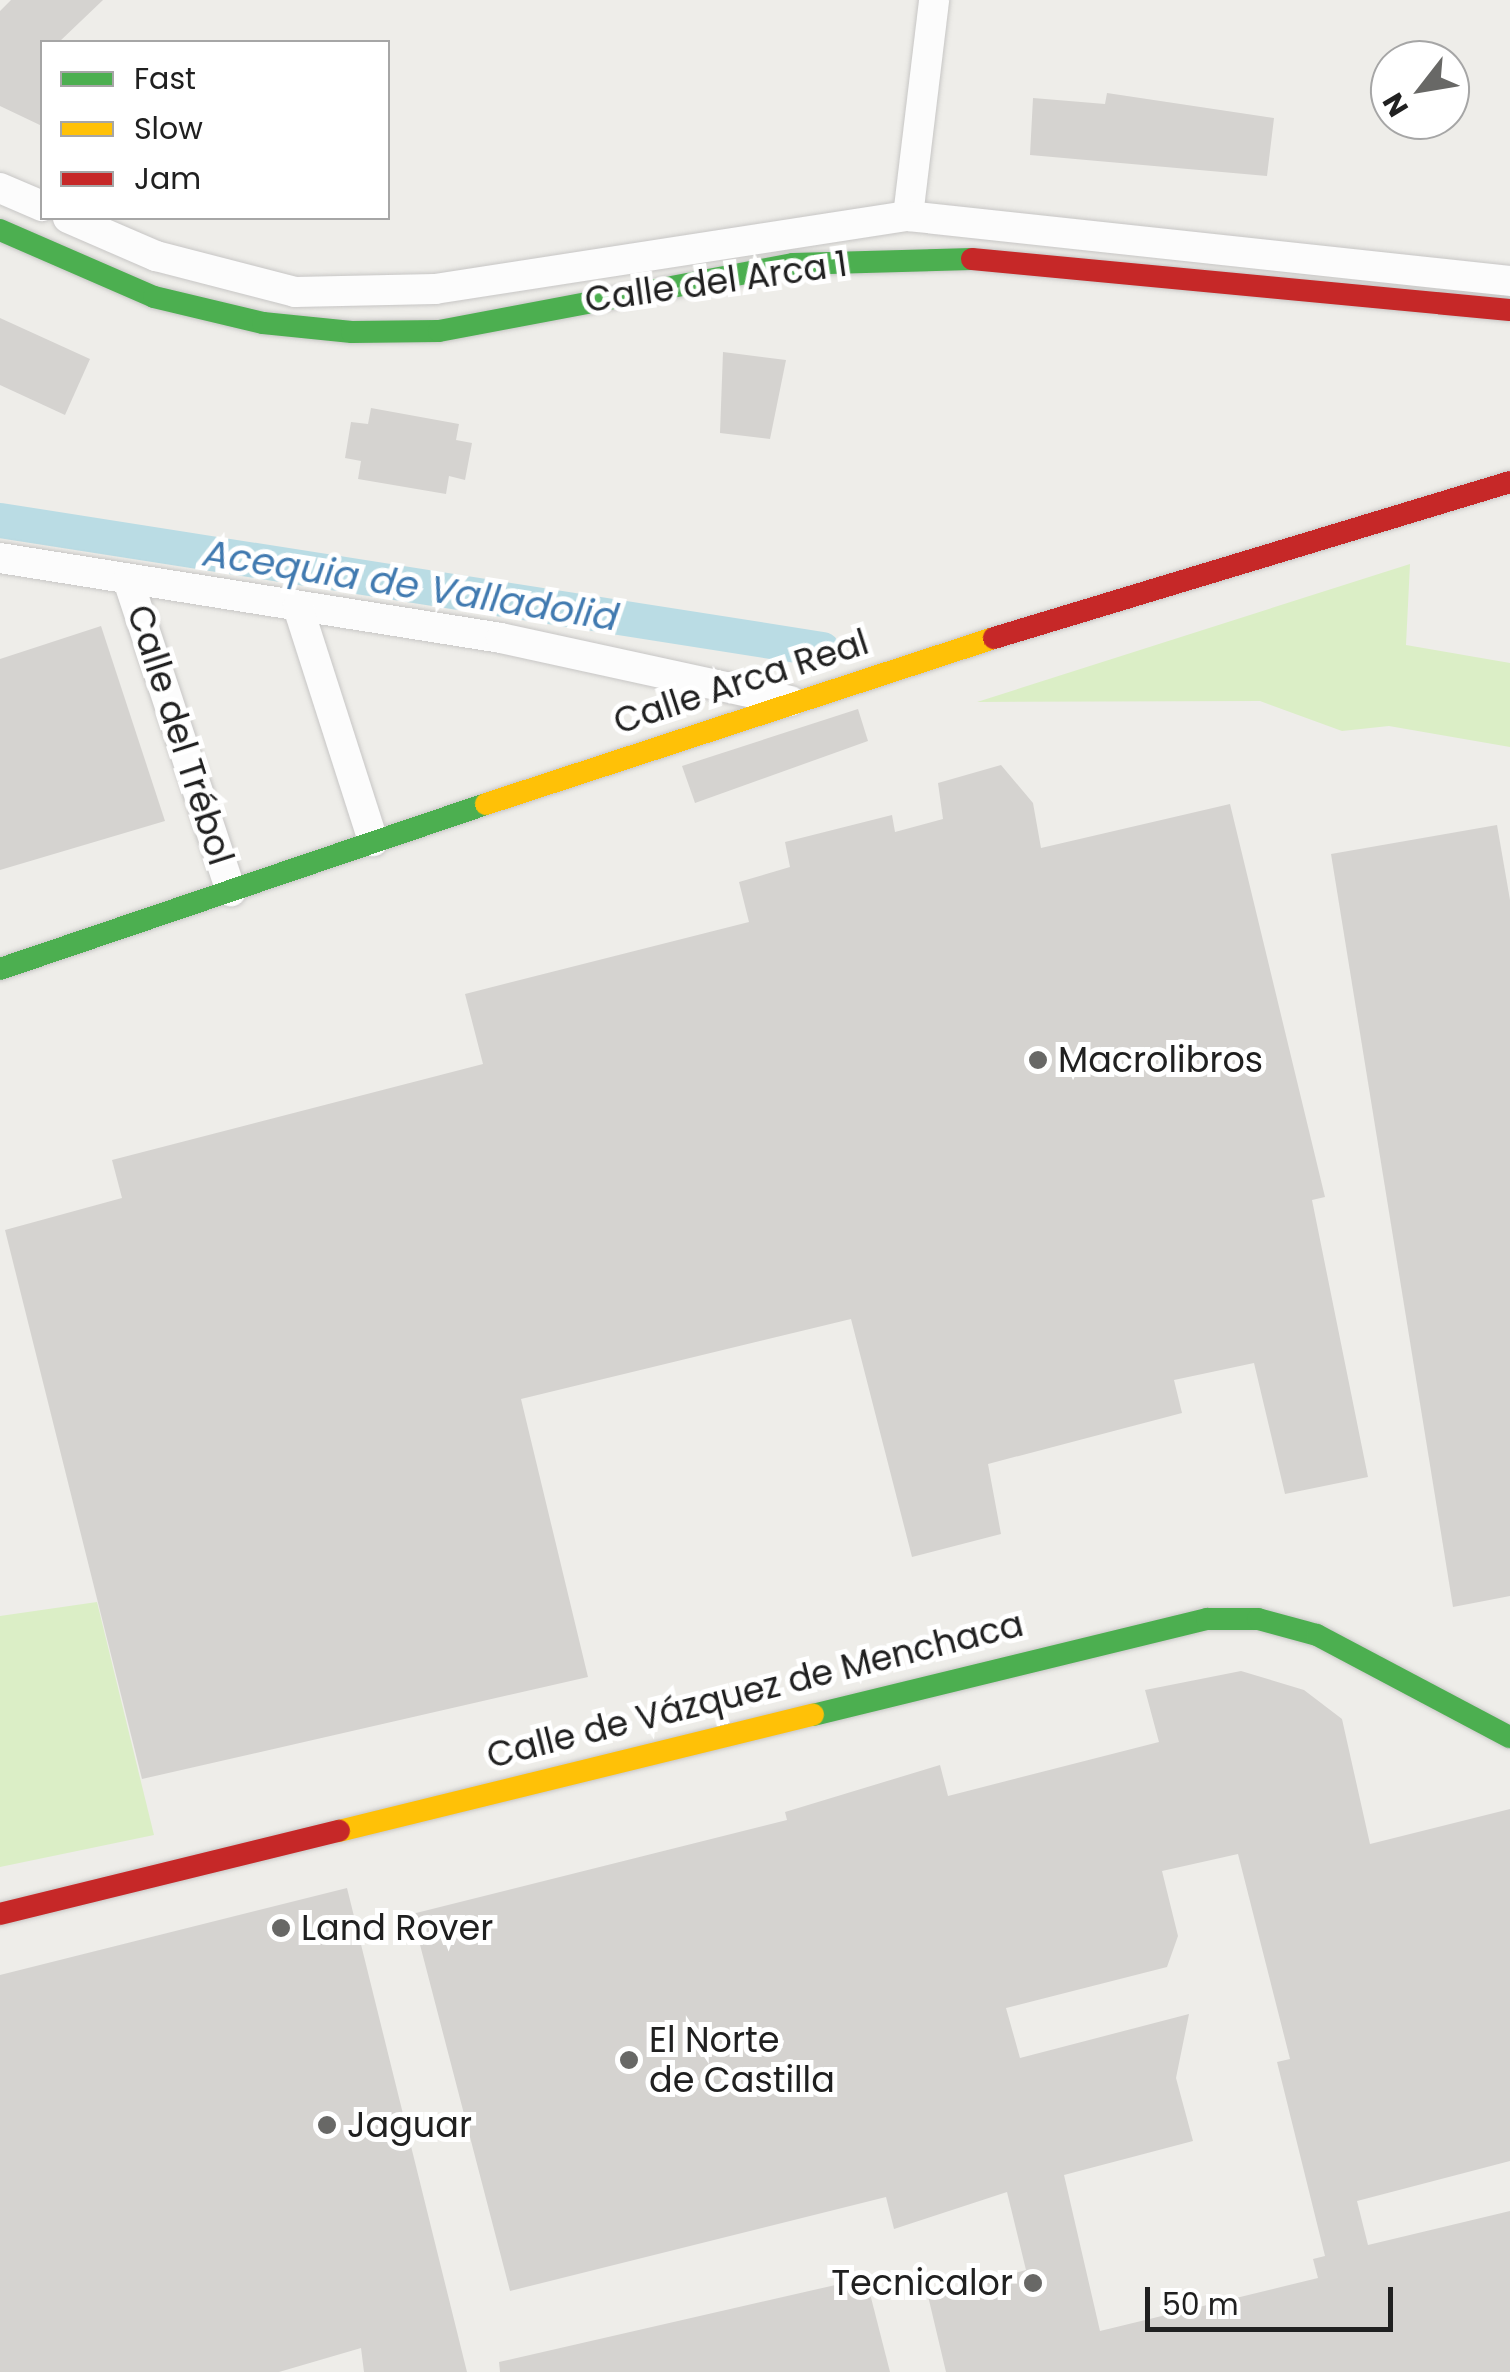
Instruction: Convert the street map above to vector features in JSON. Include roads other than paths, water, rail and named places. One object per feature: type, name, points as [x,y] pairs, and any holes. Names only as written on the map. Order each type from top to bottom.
[{"type":"street","points":[[908,216],[934,0]]},
{"type":"street","points":[[0,188],[40,205]]},
{"type":"street","name":"Calle del Arca 1","points":[[73,220],[156,256],[295,292],[436,290],[908,216],[1510,281]]},
{"type":"street","name":"Calle del Arca 1","points":[[0,230],[154,297],[262,323],[352,332],[440,331],[793,264],[946,256],[1510,310]]},
{"type":"street","name":"Calle Arca Real","points":[[0,969],[790,701],[1510,482]]},
{"type":"street","points":[[0,558],[501,638],[790,701]]},
{"type":"street","name":"Calle del Trébol","points":[[128,580],[231,891]]},
{"type":"street","points":[[298,608],[373,842]]},
{"type":"street","name":"Calle de Vázquez de Menchaca","points":[[0,1914],[1207,1619],[1258,1619],[1317,1635],[1510,1737]]},
{"type":"waterway","name":"Acequia de Valladolid","points":[[0,520],[822,649]]},
{"type":"place","name":"Macrolibros","points":[[1038,1060]]},
{"type":"place","name":"Land Rover","points":[[281,1928]]},
{"type":"place","name":"El Norte de Castilla","points":[[629,2060]]},
{"type":"place","name":"Jaguar","points":[[327,2125]]},
{"type":"place","name":"Tecnicalor","points":[[1033,2283]]}]
